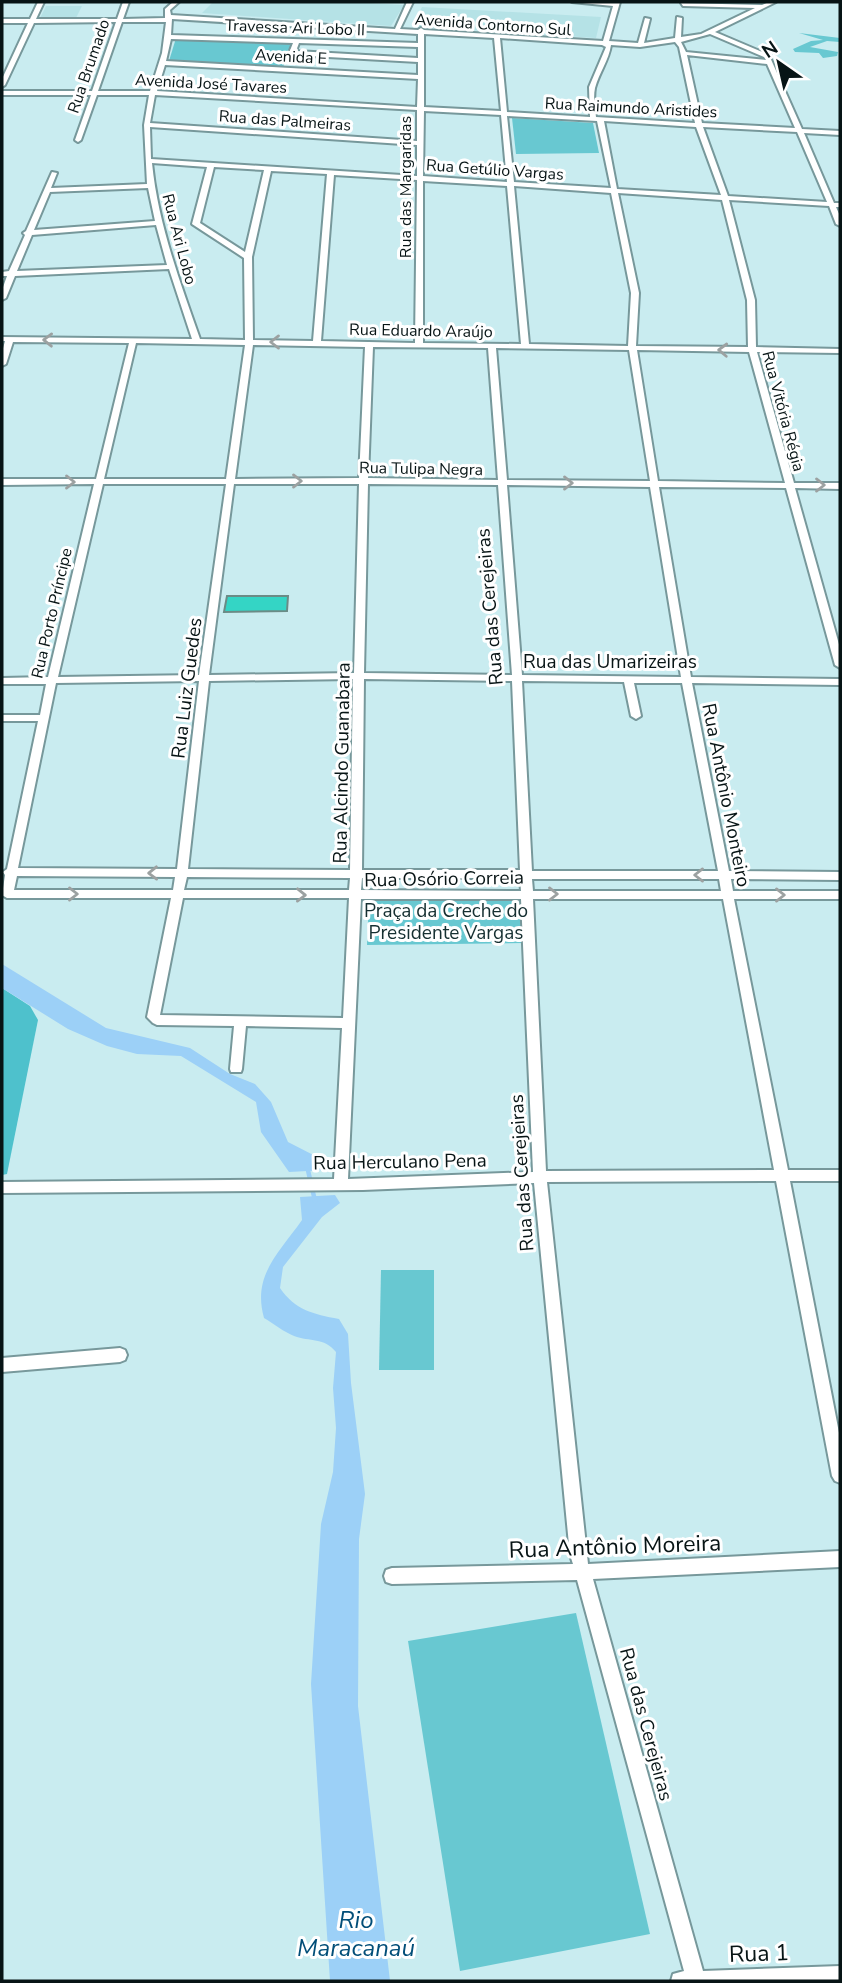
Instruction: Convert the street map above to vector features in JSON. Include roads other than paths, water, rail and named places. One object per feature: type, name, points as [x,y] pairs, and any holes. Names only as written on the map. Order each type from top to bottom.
[{"type":"street","points":[[2,85],[41,2]]},
{"type":"street","name":"Rua Brumado","points":[[78,140],[92,93],[126,2]]},
{"type":"street","points":[[169,17],[170,6],[176,2]]},
{"type":"street","points":[[575,2],[616,3]]},
{"type":"street","name":"Avenida Contorno Sul","points":[[2,21],[169,17],[640,45],[678,42],[712,33],[773,2]]},
{"type":"street","points":[[396,30],[409,3]]},
{"type":"street","name":"Rua Antônio Monteiro","points":[[616,3],[605,44],[609,46],[605,61],[589,90],[616,190],[635,293],[632,346],[686,678],[840,1476]]},
{"type":"street","points":[[683,4],[763,7]]},
{"type":"street","name":"Rua Ari Lobo","points":[[169,17],[168,37],[152,93],[147,125],[149,161],[158,223],[197,341]]},
{"type":"street","points":[[678,42],[679,18]]},
{"type":"street","points":[[640,45],[647,19]]},
{"type":"street","name":"Avenida Contorno Sul","points":[[421,32],[605,44]]},
{"type":"street","name":"Rua das Margaridas","points":[[419,344],[421,32]]},
{"type":"street","points":[[712,33],[764,54],[770,62],[798,131],[837,204],[840,224]]},
{"type":"street","name":"Travessa Ari Lobo II","points":[[168,37],[420,45]]},
{"type":"street","points":[[497,38],[525,345]]},
{"type":"street","points":[[297,41],[292,53],[421,60]]},
{"type":"street","name":"Rua Vitória Régia","points":[[678,42],[683,53],[699,125],[724,198],[751,300],[751,345],[755,351],[789,485],[840,665]]},
{"type":"street","points":[[683,53],[770,62]]},
{"type":"street","name":"Avenida E","points":[[161,62],[419,77]]},
{"type":"street","name":"Avenida José Tavares","points":[[2,93],[152,93],[419,108]]},
{"type":"street","name":"Rua Raimundo Aristides","points":[[419,108],[840,134]]},
{"type":"street","name":"Rua das Palmeiras","points":[[147,125],[421,143]]},
{"type":"street","name":"Rua Getúlio Vargas","points":[[149,161],[837,204]]},
{"type":"street","points":[[211,165],[196,224],[248,257]]},
{"type":"street","name":"Rua Luiz Guedes","points":[[268,169],[248,257],[250,342],[204,678],[182,873],[153,1017],[157,1020],[240,1023],[348,1023]]},
{"type":"street","points":[[317,343],[331,172]]},
{"type":"street","points":[[2,298],[54,173]]},
{"type":"street","points":[[46,190],[152,186]]},
{"type":"street","points":[[27,233],[158,223]]},
{"type":"street","points":[[2,274],[172,267]]},
{"type":"street","points":[[2,363],[6,339]]},
{"type":"street","name":"Rua Eduardo Araújo","points":[[6,339],[840,351]]},
{"type":"street","name":"Rua Porto Príncipe","points":[[6,892],[97,482],[133,341]]},
{"type":"street","name":"Rua Alcindo Guanabara","points":[[336,1183],[356,875],[361,676],[360,567],[369,344]]},
{"type":"street","name":"Rua das Cerejeiras","points":[[492,345],[516,678],[524,894],[540,1177],[576,1537],[690,1981]]},
{"type":"street","name":"Rua Tulipa Negra","points":[[2,482],[364,481],[840,486]]},
{"type":"street","name":"Rua das Umarizeiras","points":[[2,681],[361,676],[840,682]]},
{"type":"street","points":[[628,678],[636,716]]},
{"type":"street","points":[[2,718],[44,718]]},
{"type":"street","name":"Rua Osório Correia","points":[[9,872],[840,876]]},
{"type":"street","name":"Rua Osório Correia","points":[[6,892],[355,896],[840,895]]},
{"type":"street","points":[[236,1069],[240,1023]]},
{"type":"street","name":"Rua Herculano Pena","points":[[2,1188],[540,1177],[840,1175]]},
{"type":"street","points":[[2,1365],[120,1355]]},
{"type":"street","name":"Rua Antônio Moreira","points":[[392,1576],[583,1572],[840,1559]]},
{"type":"street","name":"Rua 1","points":[[690,1981],[840,1975]]},
{"type":"water","points":[[2,964],[106,1028],[190,1048],[230,1074],[255,1084],[271,1102],[288,1142],[327,1162],[326,1170],[289,1172],[261,1132],[256,1102],[181,1056],[137,1054],[107,1046],[68,1029],[2,988]]},
{"type":"water","name":"Rio Maracanaú","points":[[335,1195],[340,1203],[322,1217],[283,1267],[280,1288],[305,1310],[339,1319],[348,1334],[351,1383],[365,1494],[359,1539],[358,1706],[390,1981],[330,1981],[311,1684],[321,1524],[333,1472],[336,1352],[327,1344],[290,1334],[264,1318],[261,1303],[262,1289],[270,1265],[302,1220],[300,1197]]},
{"type":"waterway","name":"Rio Maracanaú","points":[[307,1166],[315,1201]]},
{"type":"park label","name":"Praça da Creche do Presidente Vargas","points":[[446,921]]}]
